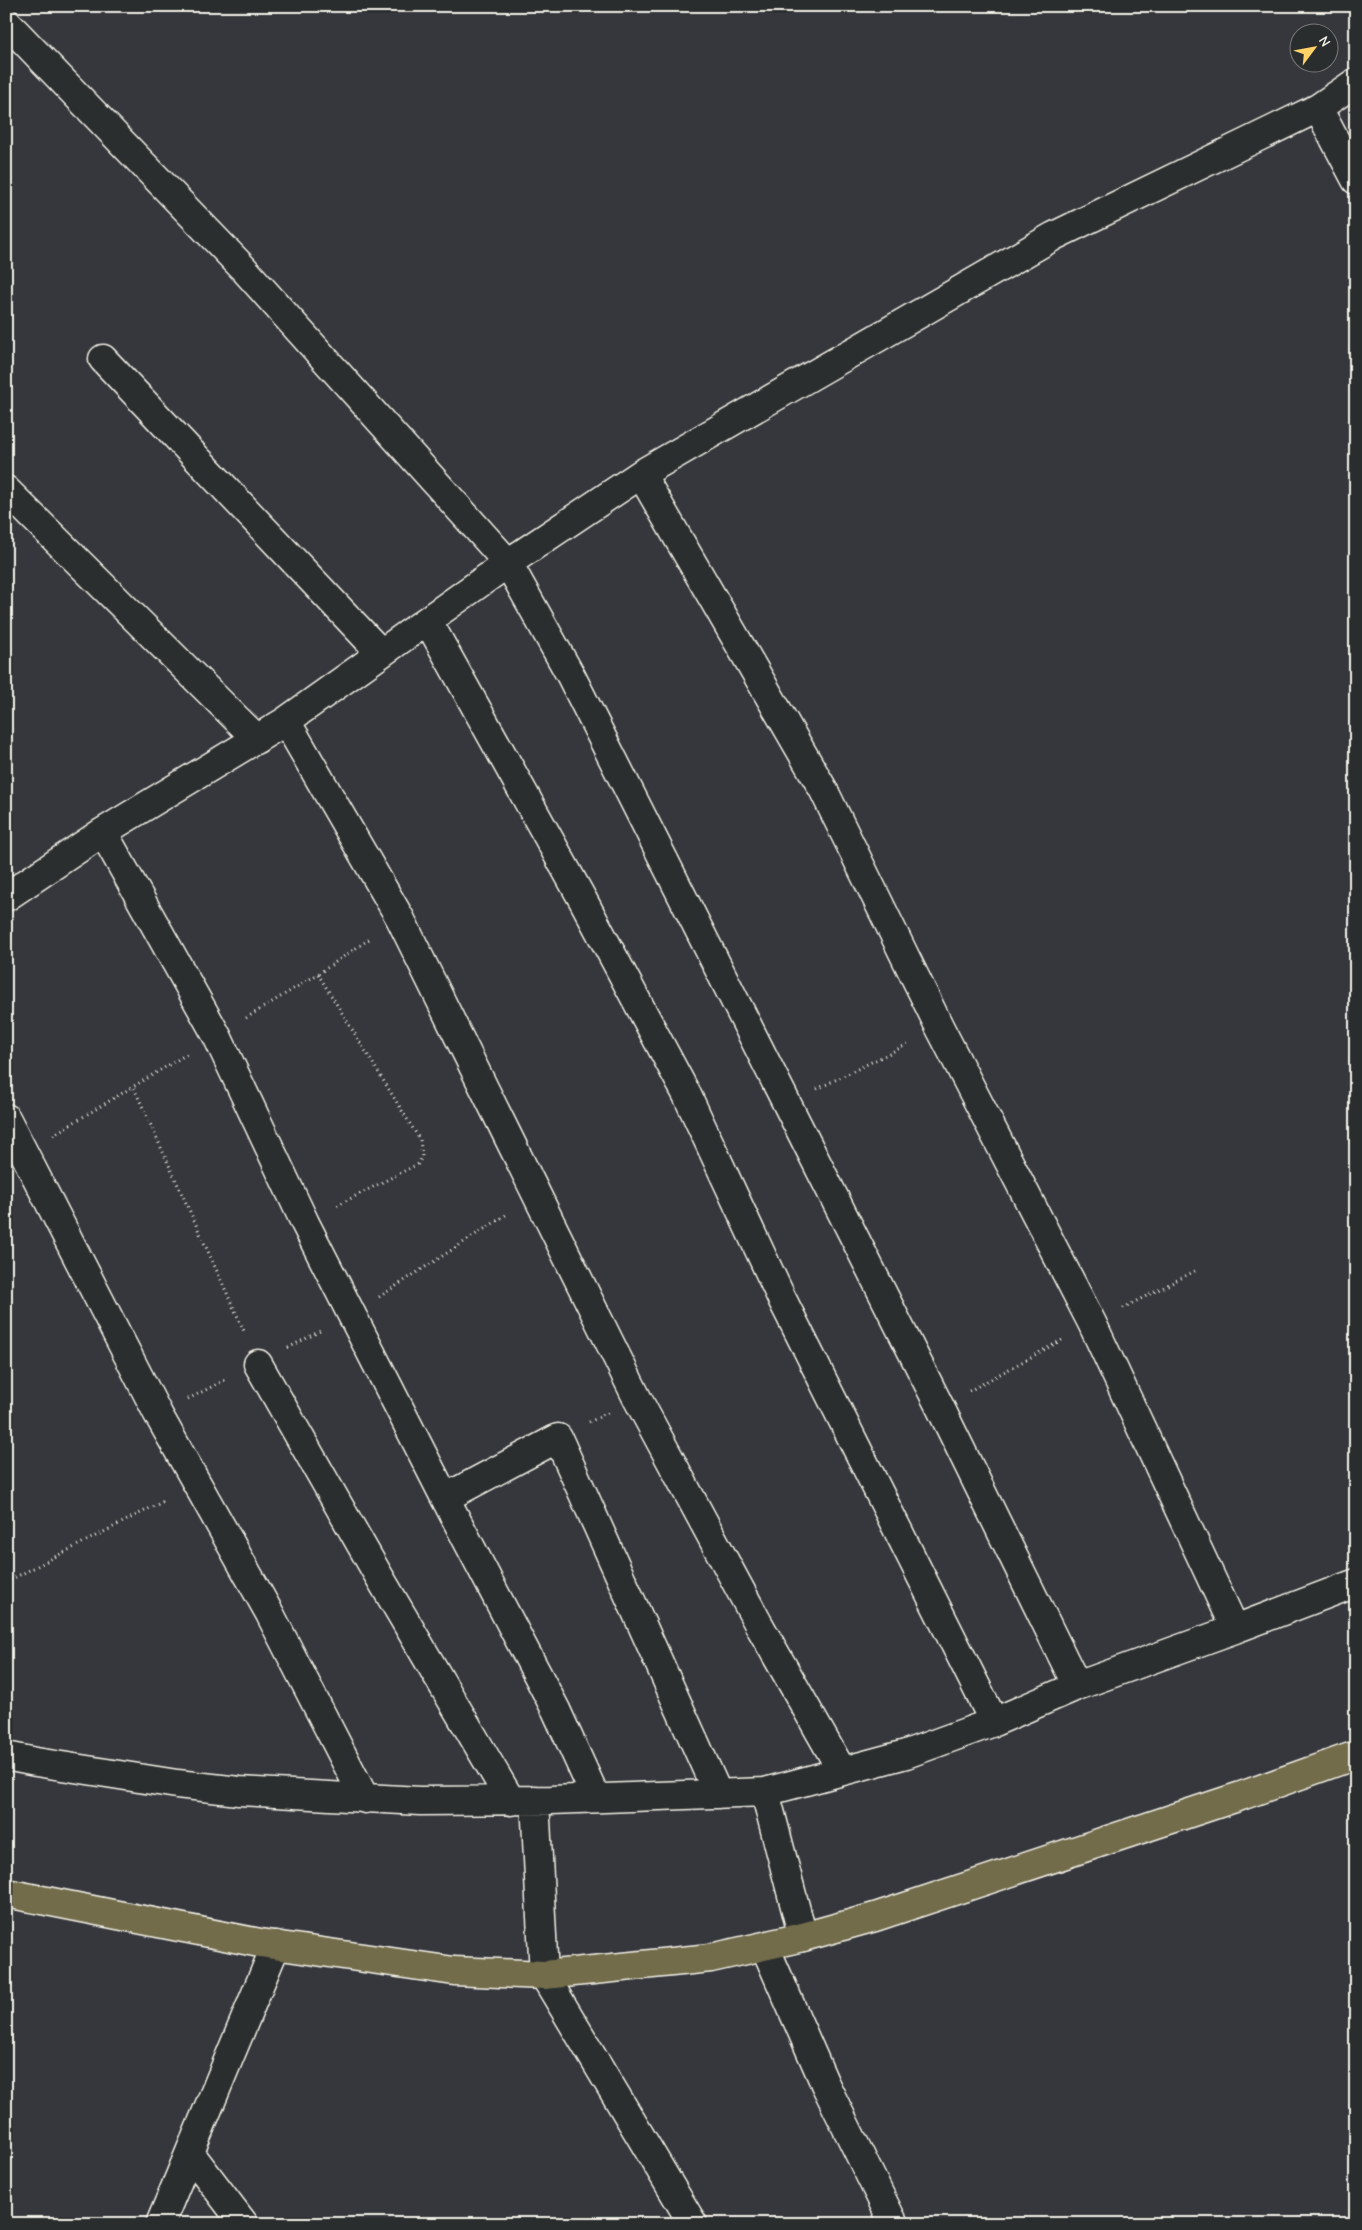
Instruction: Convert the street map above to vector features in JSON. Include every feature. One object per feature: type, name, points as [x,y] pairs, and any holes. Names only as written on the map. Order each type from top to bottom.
[{"type":"main road","points":[[6,1893],[276,1945],[454,1971],[544,1975],[711,1958],[765,1947],[875,1918],[1241,1796],[1356,1755]]},
{"type":"street","points":[[6,22],[244,269],[508,563],[571,676],[788,1104],[940,1407],[1076,1686]]},
{"type":"street","points":[[6,897],[103,832],[286,721],[508,563],[641,474],[1054,236],[1318,108],[1356,82]]},
{"type":"street","points":[[1318,108],[1356,180]]},
{"type":"street","points":[[103,359],[382,653]]},
{"type":"street","points":[[641,474],[823,789],[940,1028],[1092,1323],[1235,1629]]},
{"type":"street","points":[[6,490],[257,739]]},
{"type":"street","points":[[428,620],[584,902],[687,1095],[781,1297],[994,1722]]},
{"type":"street","points":[[286,721],[400,918],[637,1398],[758,1623],[842,1771]]},
{"type":"street","points":[[103,832],[217,1036],[304,1223],[556,1710],[596,1798]]},
{"type":"street","points":[[6,1118],[25,1151],[158,1414],[270,1614],[365,1799]]},
{"type":"street","points":[[258,1364],[371,1562],[523,1800],[544,1975],[693,2224]]},
{"type":"street","points":[[445,1498],[558,1438],[718,1794]]},
{"type":"street","points":[[6,1756],[177,1784],[239,1791],[365,1799],[420,1801],[523,1800],[765,1792],[906,1754],[994,1722],[1076,1686],[1356,1583]]},
{"type":"street","points":[[765,1792],[803,1937]]},
{"type":"street","points":[[160,2224],[276,1945]]},
{"type":"street","points":[[765,1947],[825,2084],[894,2224]]},
{"type":"street","points":[[190,2153],[244,2224]]},
{"type":"path","points":[[25,1151],[134,1088],[318,974],[400,918]]},
{"type":"path","points":[[304,1223],[418,1164],[422,1157],[420,1140],[318,974]]},
{"type":"path","points":[[788,1104],[940,1028]]},
{"type":"path","points":[[134,1088],[258,1364]]},
{"type":"path","points":[[158,1414],[351,1315],[538,1195]]},
{"type":"path","points":[[940,1407],[1092,1323],[1195,1271]]},
{"type":"path","points":[[558,1438],[637,1398]]},
{"type":"path","points":[[6,1582],[198,1484]]}]
